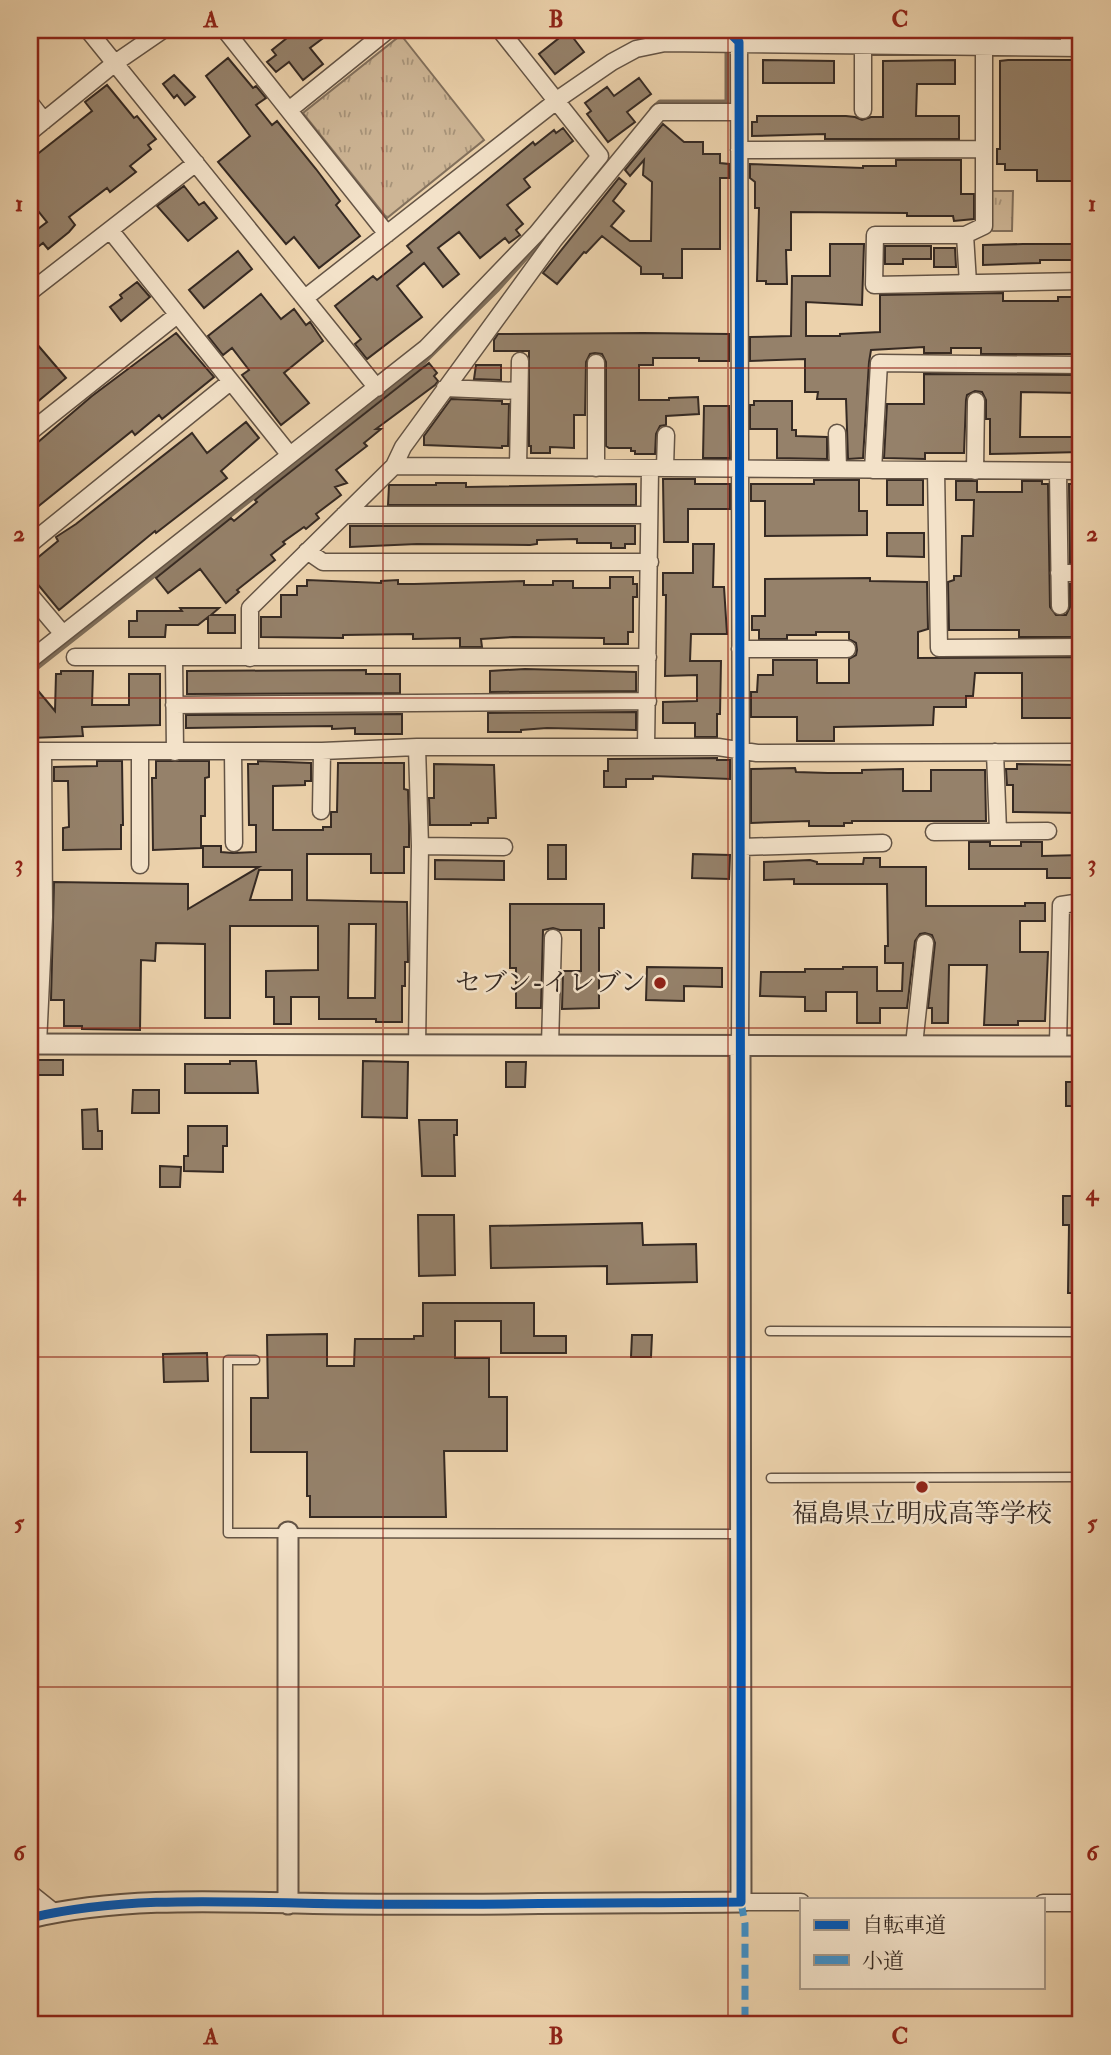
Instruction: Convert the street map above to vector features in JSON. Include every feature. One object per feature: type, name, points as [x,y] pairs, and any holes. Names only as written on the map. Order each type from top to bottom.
[{"type":"street","points":[[88,30],[377,388]]},
{"type":"street","points":[[30,132],[115,62],[163,30]]},
{"type":"street","points":[[225,30],[387,233]]},
{"type":"street","points":[[289,110],[388,30]]},
{"type":"street","points":[[30,660],[426,348],[537,233],[600,156],[500,30]]},
{"type":"street","points":[[727,30],[738,43],[739,150],[741,1902]]},
{"type":"street","points":[[305,298],[555,102],[612,62],[636,49],[665,43],[738,43],[807,36],[863,44],[1075,48],[1069,30]]},
{"type":"street","points":[[863,44],[863,110]]},
{"type":"street","points":[[984,46],[984,226],[965,235],[875,235],[874,285],[1081,281]]},
{"type":"street","points":[[30,103],[44,121]]},
{"type":"street","points":[[250,658],[250,608],[394,466],[445,388],[554,240],[659,112],[738,111]]},
{"type":"street","points":[[739,150],[984,149]]},
{"type":"street","points":[[30,292],[196,163]]},
{"type":"street","points":[[110,230],[289,454]]},
{"type":"street","points":[[965,235],[968,283]]},
{"type":"street","points":[[30,432],[177,315]]},
{"type":"street","points":[[517,467],[520,361]]},
{"type":"street","points":[[596,363],[596,468]]},
{"type":"street","points":[[873,470],[879,363],[1081,365]]},
{"type":"street","points":[[30,544],[230,382]]},
{"type":"street","points":[[445,388],[519,391]]},
{"type":"street","points":[[975,471],[976,401]]},
{"type":"street","points":[[838,433],[838,469]]},
{"type":"street","points":[[646,747],[649,515],[666,435]]},
{"type":"street","points":[[394,466],[1081,471]]},
{"type":"street","points":[[936,470],[939,648],[1081,647]]},
{"type":"street","points":[[1058,472],[1060,606]]},
{"type":"street","points":[[344,515],[649,515]]},
{"type":"street","points":[[307,551],[323,562],[650,562]]},
{"type":"street","points":[[1059,573],[1081,573]]},
{"type":"street","points":[[30,595],[62,634]]},
{"type":"street","points":[[740,649],[847,649]]},
{"type":"street","points":[[75,657],[648,657]]},
{"type":"street","points":[[174,657],[175,751]]},
{"type":"street","points":[[174,705],[648,701]]},
{"type":"street","points":[[417,747],[420,846],[417,1046]]},
{"type":"street","points":[[1081,752],[757,753],[718,747],[417,747],[233,752],[36,751],[37,917],[34,1044],[1081,1046]]},
{"type":"street","points":[[140,751],[140,865]]},
{"type":"street","points":[[321,811],[322,751]]},
{"type":"street","points":[[233,752],[234,843]]},
{"type":"street","points":[[995,752],[998,831]]},
{"type":"street","points":[[934,832],[1048,831]]},
{"type":"street","points":[[741,847],[883,843]]},
{"type":"street","points":[[420,846],[503,847]]},
{"type":"street","points":[[1058,1046],[1060,905],[1081,902]]},
{"type":"street","points":[[550,1045],[553,938]]},
{"type":"street","points":[[914,1045],[925,943]]},
{"type":"street","points":[[288,1532],[288,1904]]},
{"type":"street","points":[[30,1893],[55,1913]]},
{"type":"street","points":[[30,1918],[70,1909],[133,1904],[800,1902]]},
{"type":"street","points":[[1044,1903],[1081,1903]]},
{"type":"lane","points":[[770,1331],[1081,1332]]},
{"type":"lane","points":[[255,1360],[228,1360],[228,1533],[741,1534]]},
{"type":"lane","points":[[771,1478],[1081,1477]]},
{"type":"green space","points":[[401,35],[484,140],[387,218],[303,113]]},
{"type":"green space","points":[[989,191],[1013,191],[1012,231],[993,231],[988,227]]},
{"type":"building","points":[[297,30],[334,30],[310,48],[323,64],[303,80],[289,62],[276,72],[267,62],[276,55],[272,50]]},
{"type":"building","points":[[568,31],[584,52],[555,74],[539,54]]},
{"type":"building","points":[[228,58],[253,88],[256,86],[266,98],[256,105],[272,125],[277,121],[316,169],[340,201],[336,205],[360,236],[319,268],[294,237],[286,244],[218,162],[250,136],[206,76]]},
{"type":"building","points":[[763,60],[834,61],[834,83],[763,83]]},
{"type":"building","points":[[955,60],[955,84],[917,84],[916,116],[959,116],[959,139],[825,139],[825,134],[752,136],[752,122],[757,122],[757,116],[846,116],[862,120],[883,117],[883,61]]},
{"type":"building","points":[[1081,60],[1081,181],[1037,181],[1037,170],[1005,170],[1005,164],[997,164],[997,149],[1000,149],[1000,61]]},
{"type":"building","points":[[174,75],[195,97],[185,105],[177,95],[174,98],[163,84]]},
{"type":"building","points":[[639,78],[651,94],[627,112],[635,122],[608,142],[587,114],[591,111],[585,103],[607,87],[614,96]]},
{"type":"building","points":[[107,85],[134,118],[137,116],[156,139],[148,145],[151,149],[130,166],[136,172],[110,192],[107,188],[69,217],[75,225],[48,249],[43,243],[30,253],[30,235],[47,222],[30,201],[30,160],[92,111],[85,102]]},
{"type":"building","points":[[663,124],[684,142],[703,142],[703,154],[720,154],[720,163],[729,164],[729,178],[720,178],[720,249],[682,249],[682,278],[663,278],[663,274],[641,274],[641,267],[602,236],[584,252],[557,284],[543,273],[619,178],[626,184],[613,201],[624,211],[611,226],[630,241],[651,241],[652,182],[643,175],[644,160],[630,176],[625,170]]},
{"type":"building","points":[[563,128],[573,141],[524,179],[530,187],[507,205],[523,224],[516,230],[520,235],[509,243],[505,238],[480,258],[459,232],[438,248],[459,274],[443,287],[424,263],[397,286],[422,317],[367,359],[355,344],[361,339],[335,306],[373,276],[377,280],[412,252],[407,246],[533,142],[535,145],[554,130],[556,133]]},
{"type":"building","points":[[896,160],[961,160],[961,194],[974,194],[974,219],[954,221],[953,216],[907,216],[907,213],[791,212],[791,250],[786,250],[787,284],[757,281],[759,208],[755,208],[755,182],[750,178],[750,164],[863,168],[896,166]]},
{"type":"building","points":[[184,186],[199,205],[204,202],[217,218],[188,241],[157,206]]},
{"type":"building","points":[[830,244],[864,244],[862,305],[806,302],[806,336],[880,332],[880,295],[1003,293],[1003,301],[1058,301],[1058,297],[1081,297],[1081,317],[1077,317],[1077,354],[981,354],[981,348],[951,348],[951,353],[924,353],[924,347],[871,350],[863,458],[848,459],[846,399],[817,399],[818,392],[805,392],[805,359],[750,361],[750,337],[791,336],[792,276],[830,276]]},
{"type":"building","points":[[1075,244],[1075,260],[983,265],[983,245]]},
{"type":"building","points":[[885,246],[931,246],[931,259],[903,259],[903,264],[885,264]]},
{"type":"building","points":[[934,248],[955,248],[956,267],[934,267]]},
{"type":"building","points":[[238,251],[252,269],[204,308],[189,290]]},
{"type":"building","points":[[137,282],[150,297],[121,321],[110,307]]},
{"type":"building","points":[[261,294],[281,319],[294,309],[306,325],[310,322],[323,341],[284,373],[309,403],[281,425],[242,375],[249,370],[232,348],[223,355],[208,336]]},
{"type":"building","points":[[176,333],[214,377],[162,419],[159,415],[135,435],[132,431],[30,513],[30,449],[92,396]]},
{"type":"building","points":[[498,334],[729,334],[729,361],[653,358],[653,365],[639,365],[639,400],[698,397],[699,414],[666,416],[666,425],[660,426],[656,434],[655,454],[635,454],[631,448],[609,448],[606,446],[606,362],[602,354],[590,354],[586,362],[585,415],[574,415],[574,448],[550,447],[550,453],[531,453],[529,351],[494,351],[494,340]]},
{"type":"building","points":[[30,336],[66,378],[30,408]]},
{"type":"building","points":[[429,363],[437,373],[434,376],[438,381],[435,385],[376,429],[381,429],[364,443],[367,446],[336,470],[347,483],[335,487],[341,495],[316,514],[319,518],[306,529],[304,527],[283,542],[285,544],[271,555],[275,560],[237,590],[239,592],[226,603],[200,569],[168,593],[156,578],[231,518],[234,521],[266,491]]},
{"type":"building","points":[[476,365],[501,365],[501,380],[474,379]]},
{"type":"building","points":[[924,374],[1081,375],[1081,393],[1021,392],[1020,437],[1081,437],[1081,452],[990,454],[990,419],[986,419],[986,400],[982,392],[975,391],[967,395],[966,400],[964,453],[925,453],[925,459],[884,458],[887,404],[924,404]]},
{"type":"building","points":[[451,399],[502,401],[502,404],[509,404],[508,446],[424,445],[424,436]]},
{"type":"building","points":[[754,401],[792,401],[792,430],[796,430],[796,436],[827,437],[827,459],[777,458],[777,429],[750,429],[750,405],[754,405]]},
{"type":"building","points":[[704,406],[729,406],[730,458],[703,458]]},
{"type":"building","points":[[246,422],[259,438],[221,471],[227,478],[156,533],[155,531],[59,610],[30,575],[30,564],[58,541],[56,537],[192,433],[207,453]]},
{"type":"building","points":[[663,479],[695,479],[695,484],[730,484],[730,509],[688,509],[688,542],[664,542]]},
{"type":"building","points":[[814,480],[859,480],[859,511],[867,511],[867,535],[765,536],[765,501],[751,501],[751,484],[814,484]]},
{"type":"building","points":[[887,480],[923,480],[923,505],[887,505]]},
{"type":"building","points":[[956,481],[977,481],[977,492],[1022,492],[1022,481],[1042,481],[1042,484],[1048,484],[1050,607],[1056,615],[1066,615],[1070,607],[1070,584],[1081,583],[1080,637],[1019,637],[1019,630],[949,630],[948,582],[954,580],[954,576],[961,576],[962,536],[973,536],[974,500],[956,500]]},
{"type":"building","points":[[466,483],[466,487],[636,484],[636,505],[388,505],[389,485]]},
{"type":"building","points":[[1069,484],[1081,484],[1081,563],[1070,563]]},
{"type":"building","points":[[350,526],[635,526],[635,544],[625,544],[625,548],[611,548],[611,543],[577,543],[577,539],[537,540],[537,544],[530,545],[417,544],[350,547]]},
{"type":"building","points":[[887,533],[924,533],[924,557],[887,556]]},
{"type":"building","points":[[693,544],[714,544],[713,587],[724,587],[727,634],[691,634],[690,661],[721,661],[717,737],[695,737],[695,723],[663,723],[663,702],[697,701],[697,675],[665,676],[666,595],[663,595],[663,573],[693,573]]},
{"type":"building","points":[[610,577],[633,577],[633,584],[637,584],[637,597],[633,597],[633,632],[628,632],[628,644],[604,644],[604,638],[513,637],[481,639],[482,647],[460,647],[460,638],[413,639],[413,634],[343,635],[343,638],[261,637],[261,617],[281,617],[281,595],[297,595],[297,586],[307,586],[307,580],[381,583],[398,580],[398,584],[524,581],[524,585],[553,585],[553,581],[573,581],[573,588],[610,588]]},
{"type":"building","points":[[870,578],[870,581],[927,582],[928,629],[918,632],[918,658],[1081,657],[1081,718],[1022,718],[1022,673],[975,673],[973,696],[966,696],[966,707],[934,707],[933,725],[834,727],[834,741],[797,741],[797,717],[751,717],[751,692],[757,692],[758,675],[773,675],[773,660],[817,660],[817,683],[849,683],[849,659],[856,655],[857,650],[856,643],[849,639],[849,632],[816,632],[816,635],[787,635],[787,639],[759,639],[759,630],[752,630],[752,616],[765,616],[765,579]]},
{"type":"building","points":[[180,608],[219,608],[211,615],[235,615],[235,633],[208,633],[208,617],[198,625],[166,625],[165,637],[129,637],[129,621],[137,621],[137,611],[182,611]]},
{"type":"building","points":[[525,669],[636,672],[636,691],[490,692],[490,671]]},
{"type":"building","points":[[366,670],[366,674],[400,674],[400,693],[187,694],[187,671]]},
{"type":"building","points":[[61,671],[93,671],[92,705],[129,705],[129,674],[160,674],[160,725],[82,727],[83,736],[30,738],[30,681],[55,711],[56,674],[61,674]]},
{"type":"building","points":[[636,712],[636,730],[547,728],[521,732],[488,732],[488,713]]},
{"type":"building","points":[[402,714],[402,734],[355,734],[355,728],[332,729],[332,726],[186,728],[186,715]]},
{"type":"building","points":[[608,759],[730,760],[730,779],[653,776],[653,779],[626,779],[626,787],[604,787],[604,771],[608,771]]},
{"type":"building","points":[[97,761],[122,761],[121,849],[63,850],[63,828],[69,827],[68,781],[54,781],[54,767],[97,766]]},
{"type":"building","points":[[156,761],[209,761],[209,777],[205,778],[205,816],[201,816],[201,848],[153,850],[152,778],[156,778]]},
{"type":"building","points":[[258,761],[311,763],[311,781],[305,781],[305,785],[273,786],[273,830],[323,830],[323,827],[331,827],[331,812],[337,812],[338,763],[404,763],[404,789],[408,790],[409,847],[404,847],[404,873],[371,873],[371,854],[307,854],[307,900],[407,902],[408,962],[405,962],[405,986],[402,986],[402,1022],[319,1019],[319,997],[291,997],[291,1024],[274,1024],[274,997],[266,997],[266,971],[318,970],[318,926],[230,926],[230,1018],[205,1018],[205,944],[156,943],[155,961],[141,960],[140,1030],[64,1026],[64,1000],[51,1000],[54,882],[188,884],[188,909],[259,867],[203,867],[203,846],[221,846],[221,852],[256,852],[256,825],[249,825],[248,764],[258,764]],"holes":[[[259,870],[292,870],[292,900],[250,900]],[[349,924],[376,924],[375,998],[348,998]]]},
{"type":"building","points":[[434,764],[494,765],[496,818],[488,818],[488,823],[471,825],[430,825],[429,798],[434,798]]},
{"type":"building","points":[[1017,764],[1081,765],[1081,813],[1013,812],[1013,785],[1007,785],[1006,769],[1017,769]]},
{"type":"building","points":[[795,768],[796,772],[828,773],[903,769],[903,791],[931,791],[931,770],[985,770],[986,821],[852,821],[844,823],[844,826],[809,826],[809,821],[751,823],[751,769]]},
{"type":"building","points":[[969,842],[990,842],[990,846],[1021,846],[1021,842],[1042,842],[1042,856],[1081,855],[1081,878],[1047,878],[1047,869],[969,869]]},
{"type":"building","points":[[548,845],[566,845],[566,879],[548,879]]},
{"type":"building","points":[[693,854],[730,855],[729,879],[692,878]]},
{"type":"building","points":[[864,858],[880,858],[880,867],[926,867],[926,906],[1025,906],[1025,903],[1045,903],[1045,921],[1020,921],[1020,952],[1048,952],[1045,1021],[1018,1021],[1018,1025],[984,1025],[987,965],[949,965],[948,1023],[932,1023],[932,1008],[928,1008],[935,943],[932,935],[925,933],[920,934],[915,941],[907,1008],[880,1008],[880,1023],[857,1023],[857,992],[826,992],[826,1011],[805,1011],[805,997],[760,996],[761,972],[805,972],[805,969],[843,967],[877,967],[877,991],[902,991],[903,963],[885,963],[885,946],[888,946],[887,884],[794,884],[794,879],[764,880],[764,862],[810,860],[817,864],[863,864]]},
{"type":"building","points":[[435,860],[504,861],[504,880],[435,879]]},
{"type":"building","points":[[510,904],[604,904],[604,928],[599,928],[599,1008],[562,1009],[563,971],[581,971],[581,930],[553,928],[543,930],[541,1008],[516,1008],[516,968],[510,968]]},
{"type":"building","points":[[647,967],[722,968],[722,987],[684,986],[684,1001],[646,1000]]},
{"type":"building","points":[[37,1060],[63,1060],[63,1075],[37,1075]]},
{"type":"building","points":[[230,1061],[256,1061],[258,1093],[185,1093],[185,1064],[230,1064]]},
{"type":"building","points":[[363,1061],[408,1062],[407,1118],[362,1117]]},
{"type":"building","points":[[506,1062],[526,1062],[525,1087],[506,1087]]},
{"type":"building","points":[[1066,1082],[1081,1082],[1081,1106],[1066,1106]]},
{"type":"building","points":[[133,1090],[159,1090],[159,1113],[132,1113]]},
{"type":"building","points":[[97,1109],[98,1131],[102,1131],[102,1149],[83,1149],[82,1110]]},
{"type":"building","points":[[419,1120],[457,1120],[457,1135],[454,1135],[455,1176],[422,1176]]},
{"type":"building","points":[[188,1126],[227,1126],[227,1146],[223,1146],[223,1172],[184,1171],[184,1156],[188,1156]]},
{"type":"building","points":[[160,1166],[181,1167],[180,1187],[160,1187]]},
{"type":"building","points":[[1063,1196],[1081,1196],[1081,1293],[1068,1293],[1069,1225],[1063,1225]]},
{"type":"building","points":[[418,1215],[454,1215],[455,1275],[419,1276]]},
{"type":"building","points":[[642,1223],[643,1245],[696,1244],[697,1282],[607,1284],[607,1266],[491,1268],[490,1226]]},
{"type":"building","points":[[423,1303],[534,1303],[534,1336],[566,1336],[566,1353],[501,1353],[501,1321],[455,1321],[455,1358],[489,1358],[489,1397],[507,1397],[507,1451],[444,1451],[446,1517],[310,1517],[307,1452],[251,1452],[251,1398],[268,1398],[267,1335],[327,1334],[327,1366],[354,1366],[355,1339],[414,1339],[414,1336],[423,1336]]},
{"type":"building","points":[[632,1335],[652,1335],[651,1357],[631,1357]]},
{"type":"building","points":[[207,1353],[208,1381],[164,1382],[163,1354]]},
{"type":"waterway","points":[[652,109],[660,102],[727,102],[727,47]]},
{"type":"waterway","points":[[30,673],[421,365],[497,290],[561,219]]},
{"type":"marked path","points":[[741,1902],[745,1924],[745,2025]]},
{"type":"cycle path","points":[[30,1918],[68,1910],[187,1902],[741,1902],[739,42],[727,30]]},
{"type":"place","name":"セブン-イレブン","points":[[660,983]]},
{"type":"place","name":"福島県立明成高等学校","points":[[922,1487]]}]
